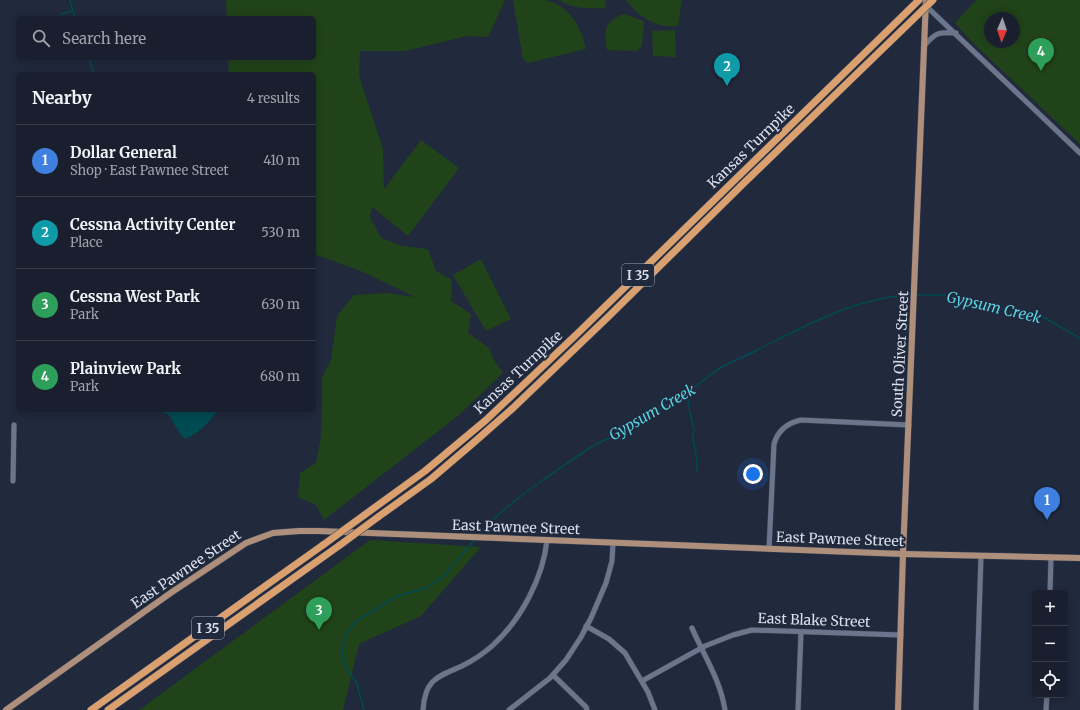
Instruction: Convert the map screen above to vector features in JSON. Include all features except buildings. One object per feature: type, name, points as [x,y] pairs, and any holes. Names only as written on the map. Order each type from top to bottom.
[{"type":"highway","name":"Kansas Turnpike","points":[[92,710],[425,471],[486,420],[578,333],[920,0]]},
{"type":"highway","name":"Kansas Turnpike","points":[[108,710],[431,479],[513,408],[933,0]]},
{"type":"main road","name":"South Oliver Street","points":[[898,710],[926,3]]},
{"type":"main road","name":"East Pawnee Street","points":[[6,710],[212,564],[246,543],[273,534],[299,531],[903,554],[1080,558]]},
{"type":"street","points":[[920,0],[926,3],[1080,153]]},
{"type":"street","points":[[924,45],[936,34],[942,32],[956,33]]},
{"type":"street","points":[[769,549],[774,444],[776,437],[781,430],[791,422],[801,420],[909,425]]},
{"type":"street","points":[[13,481],[14,424]]},
{"type":"street","points":[[423,710],[426,692],[430,684],[437,677],[463,665],[492,646],[503,636],[517,616],[539,578],[547,540]]},
{"type":"street","points":[[509,710],[553,675],[566,660],[586,626],[606,583],[612,560],[613,543]]},
{"type":"street","points":[[976,710],[981,556]]},
{"type":"street","points":[[1050,590],[1051,557]]},
{"type":"street","points":[[586,626],[609,639],[625,653],[648,692],[655,710]]},
{"type":"street","points":[[692,628],[708,660],[723,697],[725,710]]},
{"type":"street","name":"East Blake Street","points":[[642,681],[702,648],[733,635],[752,630],[901,635]]},
{"type":"street","points":[[798,710],[801,632]]},
{"type":"street","points":[[553,675],[586,707],[586,710]]},
{"type":"street","points":[[1046,698],[1046,710]]},
{"type":"shaded area","points":[[226,0],[505,0],[488,37],[467,36],[405,51],[360,51],[359,76],[383,149],[384,189],[421,140],[459,168],[408,236],[372,207],[370,217],[381,238],[402,246],[428,249],[436,271],[452,280],[451,301],[471,314],[468,333],[489,348],[494,360],[503,373],[459,415],[324,520],[316,505],[298,497],[300,473],[316,463],[321,436],[322,377],[331,360],[337,316],[354,295],[388,293],[415,297],[363,272],[316,255],[316,72],[229,72],[228,60],[316,60],[316,16],[227,16]]},
{"type":"shaded area","points":[[513,0],[544,0],[553,2],[560,6],[567,11],[577,25],[586,49],[528,63],[523,59]]},
{"type":"shaded area","points":[[558,0],[605,0],[606,8],[581,8]]},
{"type":"shaded area","points":[[626,0],[682,0],[678,26],[662,25],[643,17]]},
{"type":"shaded area","points":[[976,0],[1080,0],[1080,144],[973,43],[955,23]]},
{"type":"shaded area","points":[[625,14],[644,21],[642,46],[637,51],[607,50],[605,37],[609,23]]},
{"type":"shaded area","points":[[675,30],[676,57],[653,56],[652,31]]},
{"type":"shaded area","points":[[481,259],[511,319],[486,331],[453,275]]},
{"type":"shaded area","points":[[160,412],[216,412],[204,427],[186,439],[183,438],[168,414]]},
{"type":"shaded area","points":[[370,540],[481,547],[421,616],[359,644],[343,710],[139,710]]},
{"type":"waterway","points":[[70,0],[74,16]]},
{"type":"waterway","points":[[61,14],[73,11]]},
{"type":"waterway","points":[[90,60],[93,72]]},
{"type":"waterway","name":"Gypsum Creek","points":[[479,534],[502,512],[534,486],[574,458],[684,395],[722,367],[832,314],[872,301],[913,295]]},
{"type":"waterway","name":"Gypsum Creek","points":[[916,295],[946,295],[971,300],[999,309],[1045,318],[1080,338]]},
{"type":"waterway","points":[[687,394],[694,430],[693,438],[697,461],[697,472]]},
{"type":"waterway","name":"Gypsum Creek","points":[[364,710],[357,684],[343,662],[342,654],[346,635],[355,622],[397,596],[426,588],[444,576],[475,539]]},
{"type":"place","name":"Plainview Park","points":[[1041,71]]},
{"type":"place","name":"Cessna Activity Center","points":[[727,86]]},
{"type":"place","name":"Dollar General","points":[[1047,520]]},
{"type":"place","name":"Cessna West Park","points":[[319,630]]}]
